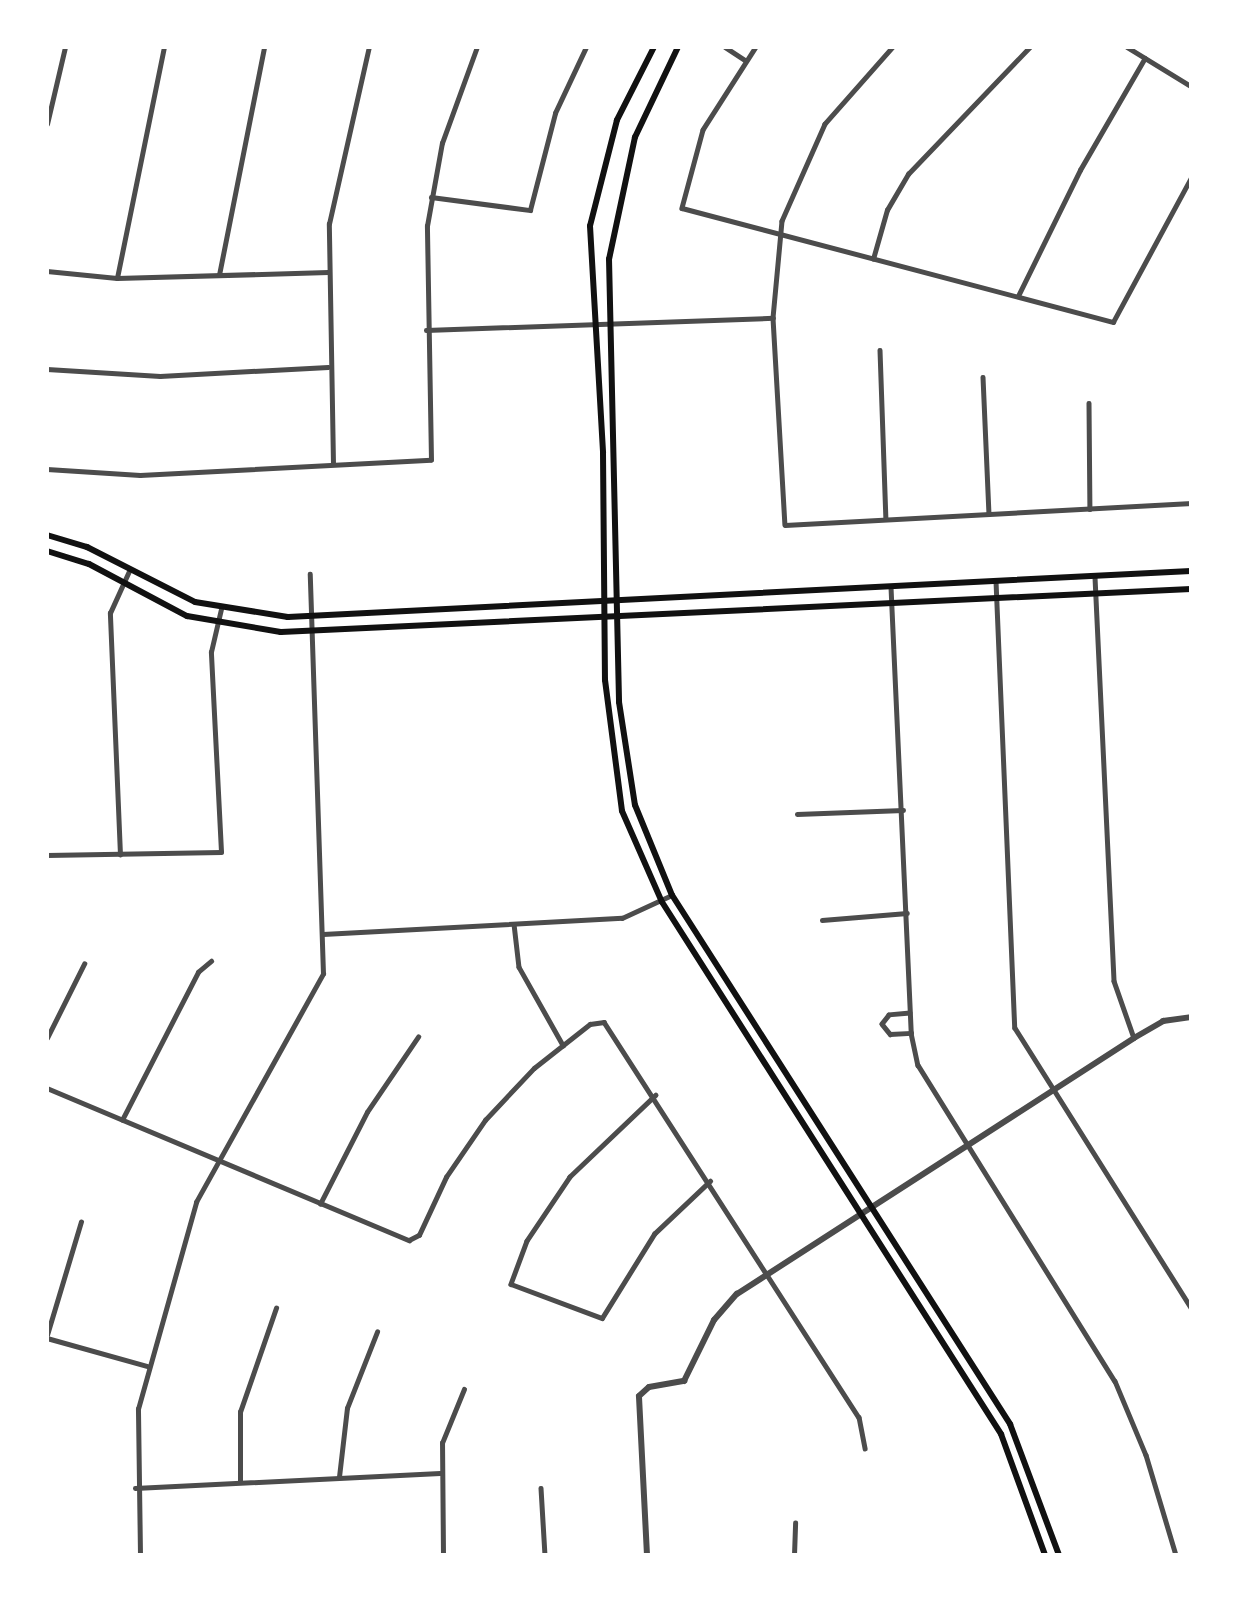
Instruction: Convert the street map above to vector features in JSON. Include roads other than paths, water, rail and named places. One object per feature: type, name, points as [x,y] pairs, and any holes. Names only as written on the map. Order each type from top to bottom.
[{"type":"main road","points":[[654,47],[628,95],[600,172],[590,226],[592,323],[602,436],[601,601],[615,776],[632,839],[662,902],[1001,1434],[1045,1555]]},
{"type":"main road","points":[[678,47],[645,110],[619,194],[609,323],[617,500],[616,617],[628,773],[641,825],[673,895],[1010,1424],[1059,1555]]},
{"type":"main road","points":[[602,436],[615,435]]},
{"type":"main road","points":[[603,511],[617,500]]},
{"type":"main road","points":[[47,535],[221,608],[310,616],[1191,572]]},
{"type":"main road","points":[[47,551],[121,579],[168,608],[217,624],[311,632],[1191,589]]},
{"type":"main road","points":[[723,595],[727,612]]},
{"type":"main road","points":[[461,608],[461,625]]},
{"type":"main road","points":[[615,776],[628,773]]},
{"type":"main road","points":[[632,839],[641,825]]},
{"type":"main road","points":[[743,1031],[754,1024]]},
{"type":"street","points":[[47,124],[65,47]]},
{"type":"street","points":[[117,278],[164,47]]},
{"type":"street","points":[[219,275],[264,47]]},
{"type":"street","points":[[333,464],[328,367],[328,272],[332,198],[369,47]]},
{"type":"street","points":[[47,469],[140,475],[431,460],[426,330],[431,197],[442,143],[477,47]]},
{"type":"street","points":[[431,197],[530,210],[555,113],[586,47]]},
{"type":"street","points":[[725,47],[744,60]]},
{"type":"street","points":[[756,47],[744,60],[703,130],[682,208],[1114,322],[1191,177]]},
{"type":"street","points":[[893,47],[825,124],[798,173],[779,235],[774,318],[785,525],[1191,503]]},
{"type":"street","points":[[873,259],[887,210],[913,167],[1030,47]]},
{"type":"street","points":[[1127,47],[1191,86]]},
{"type":"street","points":[[1018,296],[1080,170],[1145,58]]},
{"type":"street","points":[[47,271],[117,278],[328,272]]},
{"type":"street","points":[[426,330],[774,318]]},
{"type":"street","points":[[880,350],[886,519]]},
{"type":"street","points":[[47,369],[146,376],[328,367]]},
{"type":"street","points":[[983,377],[989,514]]},
{"type":"street","points":[[1088,403],[1090,509]]},
{"type":"street","points":[[120,855],[110,632],[121,579],[130,569]]},
{"type":"street","points":[[140,1555],[135,1488],[147,1366],[196,1202],[215,1159],[318,992],[323,934],[310,574]]},
{"type":"street","points":[[1095,577],[1114,981],[1134,1038]]},
{"type":"street","points":[[996,581],[1012,1016],[1052,1090],[1191,1307]]},
{"type":"street","points":[[891,587],[911,1033],[924,1079],[1115,1381],[1146,1455],[1176,1555]]},
{"type":"street","points":[[47,855],[221,852],[211,652],[221,608]]},
{"type":"street","points":[[797,814],[903,810]]},
{"type":"street","points":[[323,934],[622,918],[673,895]]},
{"type":"street","points":[[821,920],[907,913]]},
{"type":"street","points":[[514,925],[519,968],[563,1045]]},
{"type":"street","points":[[122,1120],[198,972],[211,961]]},
{"type":"street","points":[[47,1038],[84,964]]},
{"type":"street","points":[[910,1013],[889,1015],[882,1024],[890,1034],[911,1033]]},
{"type":"street","points":[[647,1555],[639,1396],[649,1387],[684,1381],[713,1320],[767,1272],[1134,1038],[1163,1021],[1191,1017]]},
{"type":"street","points":[[47,1088],[409,1240],[418,1235],[473,1134],[563,1045],[590,1024],[604,1022],[656,1095],[859,1417],[865,1448]]},
{"type":"street","points":[[320,1204],[367,1112],[418,1037]]},
{"type":"street","points":[[656,1095],[570,1177],[536,1225],[511,1278],[511,1284],[592,1318],[602,1318],[654,1234],[710,1181]]},
{"type":"street","points":[[82,1222],[47,1337],[147,1366]]},
{"type":"street","points":[[240,1482],[240,1412],[276,1308]]},
{"type":"street","points":[[339,1477],[348,1408],[377,1332]]},
{"type":"street","points":[[443,1555],[440,1473],[442,1443],[464,1389]]},
{"type":"street","points":[[135,1488],[440,1473]]},
{"type":"street","points":[[541,1488],[545,1555]]},
{"type":"street","points":[[793,1555],[795,1523]]}]
